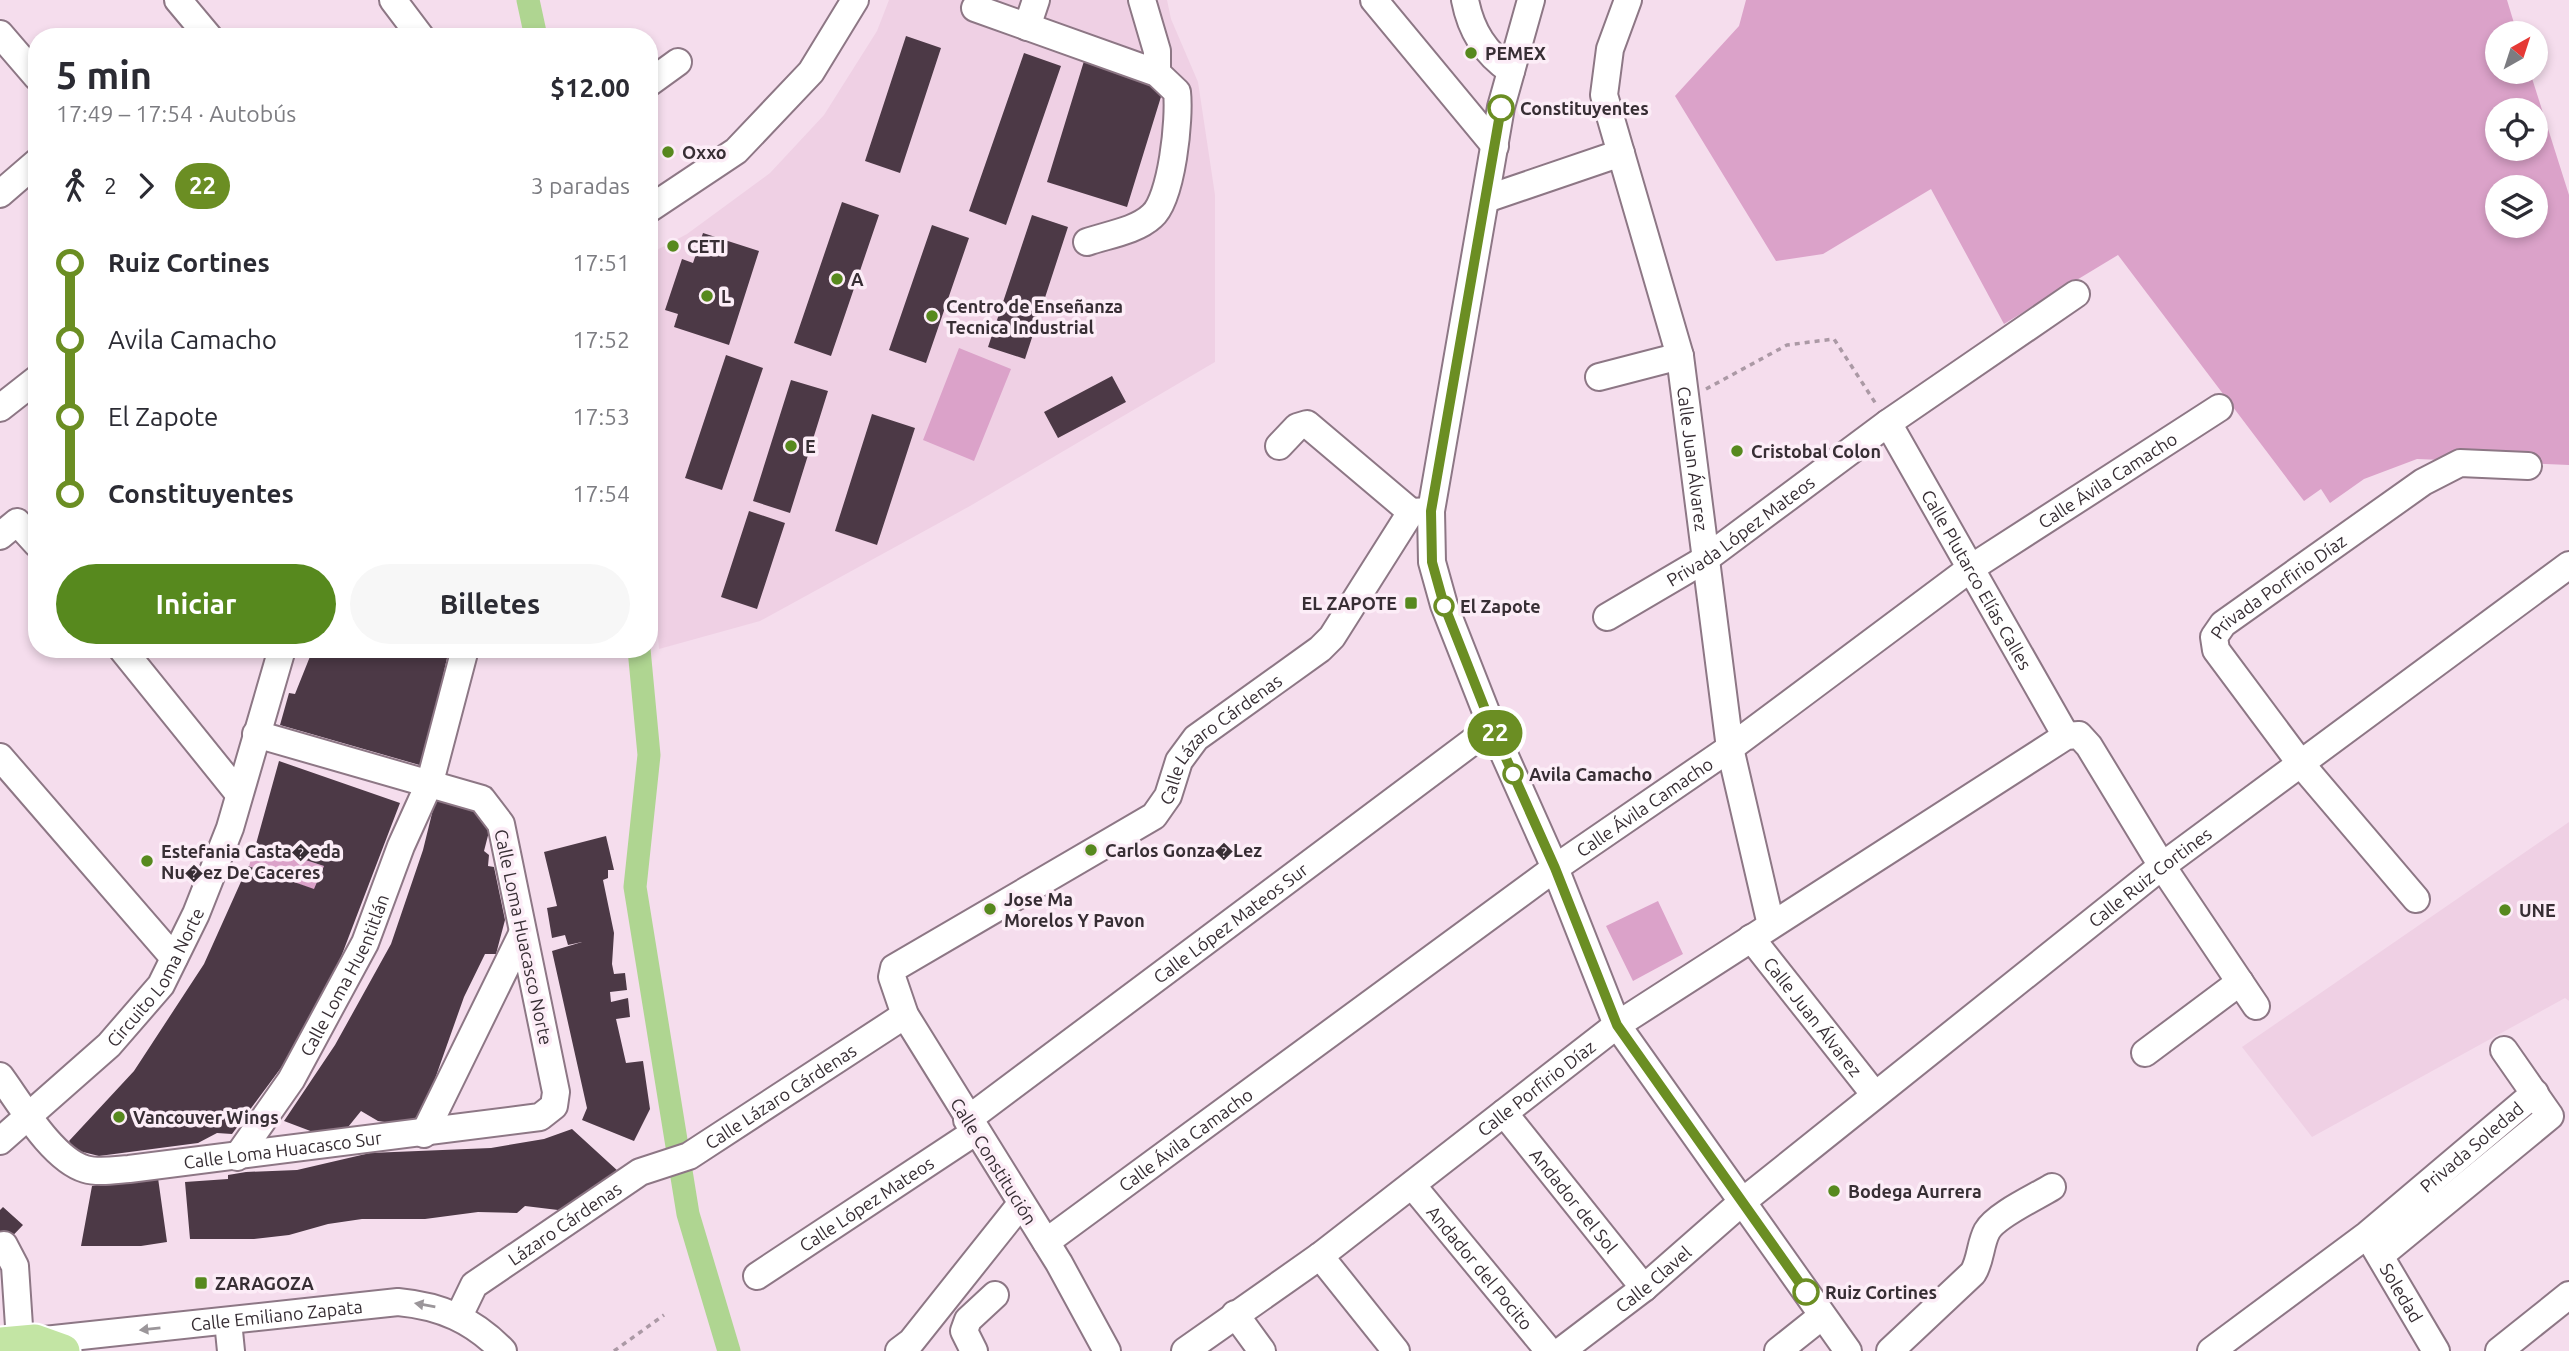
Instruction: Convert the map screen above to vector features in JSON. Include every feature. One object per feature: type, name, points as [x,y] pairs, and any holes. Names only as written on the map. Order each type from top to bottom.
[{"type":"street","points":[[178,0],[201,28]]},
{"type":"street","points":[[393,0],[414,28]]},
{"type":"street","points":[[658,203],[736,151],[811,72],[855,0]]},
{"type":"street","points":[[1027,27],[1036,0]]},
{"type":"street","points":[[1142,0],[1157,51],[1157,74]]},
{"type":"street","points":[[1374,0],[1495,146]]},
{"type":"street","points":[[1465,0],[1480,41],[1492,58],[1511,71]]},
{"type":"street","points":[[1531,0],[1511,71],[1421,511],[1432,562],[1444,605],[1492,727],[1555,868],[1617,1025],[1847,1351]]},
{"type":"street","name":"Calle Juan Álvarez","points":[[1628,0],[1610,50],[1605,94],[1680,356],[1704,560],[1761,932],[1875,1095]]},
{"type":"street","points":[[968,3],[1157,74],[1168,80],[1177,92],[1180,113],[1162,203],[1152,216],[1138,225],[1087,243]]},
{"type":"street","points":[[0,34],[28,67]]},
{"type":"street","points":[[658,76],[678,62]]},
{"type":"street","points":[[1486,199],[1621,153]]},
{"type":"street","points":[[0,194],[28,170]]},
{"type":"street","name":"Privada López Mateos","points":[[1606,617],[1704,560],[1888,423],[2076,294]]},
{"type":"street","points":[[1599,377],[1680,356]]},
{"type":"street","points":[[0,408],[28,386]]},
{"type":"street","name":"Calle Ávila Camacho","points":[[1046,1242],[1555,868],[1731,748],[1970,568],[2219,408]]},
{"type":"street","name":"Calle Plutarco Elías Calles","points":[[1888,423],[1970,568],[2072,736],[2089,747],[2162,866],[2256,1006]]},
{"type":"street","points":[[1279,446],[1297,427],[1307,424],[1421,511]]},
{"type":"street","name":"Privada Porfirio Díaz","points":[[2416,899],[2301,764],[2216,650],[2214,637],[2223,624],[2423,482],[2460,463],[2528,466]]},
{"type":"street","name":"Calle Lázaro Cárdenas","points":[[894,968],[1154,816],[1168,796],[1179,761],[1196,738],[1320,649],[1332,637],[1421,511]]},
{"type":"street","points":[[9,529],[28,539]]},
{"type":"street","name":"Calle Ruiz Cortines","points":[[1742,1202],[2162,866],[2569,565]]},
{"type":"street","points":[[129,658],[239,794]]},
{"type":"street","name":"Circuito Loma Norte","points":[[0,1141],[109,1045],[161,985],[201,901],[230,828],[279,658]]},
{"type":"street","name":"Calle Loma Huentitlán","points":[[237,1157],[291,1080],[365,943],[401,846],[430,782],[463,658]]},
{"type":"street","name":"Calle López Mateos Sur","points":[[971,1126],[1492,727]]},
{"type":"street","name":"Calle Loma Huacasco Norte","points":[[256,734],[482,799],[501,824],[556,1092],[554,1107]]},
{"type":"street","name":"Calle Porfirio Díaz","points":[[1185,1351],[1320,1256],[1617,1025],[2072,736]]},
{"type":"street","points":[[0,757],[174,958]]},
{"type":"street","points":[[424,1135],[522,934]]},
{"type":"street","name":"Calle Constitución","points":[[894,968],[892,977],[905,1015],[1020,1205],[1046,1242],[1107,1351]]},
{"type":"street","points":[[2145,1052],[2240,982]]},
{"type":"street","name":"Calle Lázaro Cárdenas","points":[[689,1156],[905,1015]]},
{"type":"street","name":"Privada Soledad","points":[[2211,1351],[2374,1245],[2547,1120],[2549,1112],[2504,1050]]},
{"type":"street","name":"Calle Loma Huacasco Sur","points":[[0,1076],[58,1151],[72,1164],[88,1170],[129,1169],[424,1135],[540,1117],[554,1107]]},
{"type":"street","name":"Andador del Sol","points":[[1504,1113],[1644,1288]]},
{"type":"street","name":"Calle López Mateos","points":[[757,1276],[971,1126]]},
{"type":"street","name":"Lázaro Cárdenas","points":[[459,1316],[474,1285],[640,1172],[689,1156]]},
{"type":"street","name":"Andador del Pocito","points":[[1412,1185],[1549,1351]]},
{"type":"street","points":[[1890,1351],[1973,1273],[1979,1262],[1986,1232],[1993,1223],[2052,1187]]},
{"type":"street","name":"Calle Clavel","points":[[1561,1351],[1644,1288],[1742,1202]]},
{"type":"street","points":[[900,1351],[911,1342],[1020,1205]]},
{"type":"street","points":[[4,1245],[15,1266],[21,1342]]},
{"type":"street","name":"Soledad","points":[[2374,1245],[2436,1351]]},
{"type":"street","points":[[1320,1256],[1396,1351]]},
{"type":"street","points":[[974,1351],[964,1331],[968,1320],[995,1295]]},
{"type":"street","points":[[2499,1351],[2569,1295]]},
{"type":"street","name":"Calle Emiliano Zapata","points":[[21,1342],[398,1302],[442,1308],[488,1335],[503,1351]]},
{"type":"street","points":[[1235,1314],[1262,1351]]},
{"type":"street","points":[[1778,1351],[1822,1316]]},
{"type":"street","points":[[228,1321],[231,1351]]},
{"type":"path","points":[[1686,401],[1787,345],[1834,339],[1888,423]]},
{"type":"path","points":[[614,1351],[664,1315]]},
{"type":"shaded area","name":"Centro de Enseñanza Tecnica Industrial","points":[[889,0],[1167,0],[1171,19],[1198,82],[1215,195],[1215,362],[970,506],[760,621],[659,649],[658,249],[687,234],[770,173],[824,115],[877,31]]},
{"type":"shaded area","points":[[1746,0],[2507,0],[2513,21],[2485,21],[2485,84],[2534,84],[2538,98],[2485,98],[2485,161],[2548,161],[2548,129],[2569,195],[2569,465],[2417,459],[2364,479],[2330,503],[2321,489],[2304,501],[2118,255],[2004,324],[1931,189],[1823,254],[1776,261],[1675,96],[1739,26]]},
{"type":"shaded area","points":[[959,348],[1011,369],[974,461],[923,440]]},
{"type":"shaded area","name":"UNE","points":[[2569,822],[2569,1001],[2565,998],[2312,1137],[2242,1047]]},
{"type":"shaded area","points":[[256,844],[324,866],[315,890],[249,866]]},
{"type":"shaded area","points":[[1658,901],[1683,954],[1633,981],[1606,926]]},
{"type":"building","points":[[906,36],[941,48],[900,173],[865,161]]},
{"type":"building","points":[[1024,53],[1061,66],[1006,225],[969,211]]},
{"type":"building","points":[[1084,61],[1164,87],[1127,207],[1047,182]]},
{"type":"building","name":"A","points":[[842,202],[879,215],[831,356],[794,343]]},
{"type":"building","points":[[1032,215],[1068,227],[1025,359],[988,347]]},
{"type":"building","points":[[932,225],[969,238],[926,363],[889,350]]},
{"type":"building","name":"L","points":[[703,233],[759,251],[729,345],[674,327],[678,314],[665,310],[682,259],[693,263]]},
{"type":"building","points":[[726,355],[763,368],[722,490],[685,478]]},
{"type":"building","points":[[1112,376],[1126,402],[1058,438],[1044,412]]},
{"type":"building","name":"E","points":[[791,380],[828,391],[790,513],[753,501]]},
{"type":"building","points":[[872,414],[915,428],[877,545],[835,531]]},
{"type":"building","points":[[749,511],[785,523],[757,609],[721,597]]},
{"type":"building","points":[[309,658],[447,658],[423,766],[280,725],[289,693],[295,694]]},
{"type":"building","points":[[279,761],[400,803],[336,970],[289,1057],[232,1134],[217,1133],[198,1143],[99,1156],[75,1150],[69,1141],[134,1071],[204,964],[248,866],[314,889],[324,866],[256,844]]},
{"type":"building","points":[[438,789],[492,820],[484,851],[489,855],[488,866],[494,867],[505,920],[496,954],[485,954],[464,997],[425,1107],[418,1117],[398,1124],[378,1121],[361,1111],[344,1132],[321,1135],[284,1121],[335,1045],[391,944],[423,850]]},
{"type":"building","points":[[606,836],[614,870],[608,870],[608,878],[603,880],[614,933],[612,964],[614,974],[625,973],[627,990],[610,992],[611,1002],[628,998],[630,1017],[616,1019],[626,1063],[643,1061],[650,1109],[634,1141],[582,1120],[587,1108],[552,951],[582,942],[568,945],[565,935],[552,938],[547,908],[557,906],[544,852]]},
{"type":"building","points":[[572,1129],[619,1172],[569,1208],[558,1210],[525,1206],[517,1213],[478,1212],[425,1219],[362,1219],[328,1224],[289,1235],[254,1239],[190,1239],[185,1182],[228,1179],[228,1175],[246,1172],[297,1170],[370,1153],[491,1148],[544,1139]]},
{"type":"building","points":[[133,1177],[158,1178],[167,1242],[141,1246],[81,1246],[92,1186]]},
{"type":"building","points":[[3,1207],[23,1225],[0,1249],[0,1210]]},
{"type":"waterway","points":[[528,0],[534,28]]},
{"type":"waterway","points":[[640,658],[649,755],[635,887],[688,1214],[729,1351]]},
{"type":"bus line","name":"22","points":[[1501,108],[1431,511],[1432,562],[1444,605],[1482,702],[1555,868],[1617,1025],[1806,1292]]},
{"type":"place","name":"PEMEX","points":[[1471,53]]},
{"type":"place","name":"Constituyentes","points":[[1501,108]]},
{"type":"place","name":"Oxxo","points":[[668,152]]},
{"type":"place","name":"CETI","points":[[673,246]]},
{"type":"place","name":"A","points":[[837,279]]},
{"type":"place","name":"L","points":[[707,296]]},
{"type":"place","name":"Centro de Enseñanza Tecnica Industrial","points":[[932,316]]},
{"type":"place","name":"E","points":[[791,446]]},
{"type":"place","name":"Cristobal Colon","points":[[1737,451]]},
{"type":"place","name":"EL ZAPOTE","points":[[1411,603]]},
{"type":"place","name":"El Zapote","points":[[1444,606]]},
{"type":"place","name":"Avila Camacho","points":[[1513,774]]},
{"type":"place","name":"Carlos Gonza�Lez","points":[[1091,850]]},
{"type":"place","name":"Estefania Casta�eda Nu�ez De Caceres","points":[[147,861]]},
{"type":"place","name":"Jose Ma Morelos Y Pavon","points":[[990,909]]},
{"type":"place","name":"UNE","points":[[2505,910]]},
{"type":"place","name":"Vancouver Wings","points":[[119,1117]]},
{"type":"place","name":"Bodega Aurrera","points":[[1834,1191]]},
{"type":"place","name":"ZARAGOZA","points":[[201,1283]]},
{"type":"place","name":"Ruiz Cortines","points":[[1806,1292]]}]
